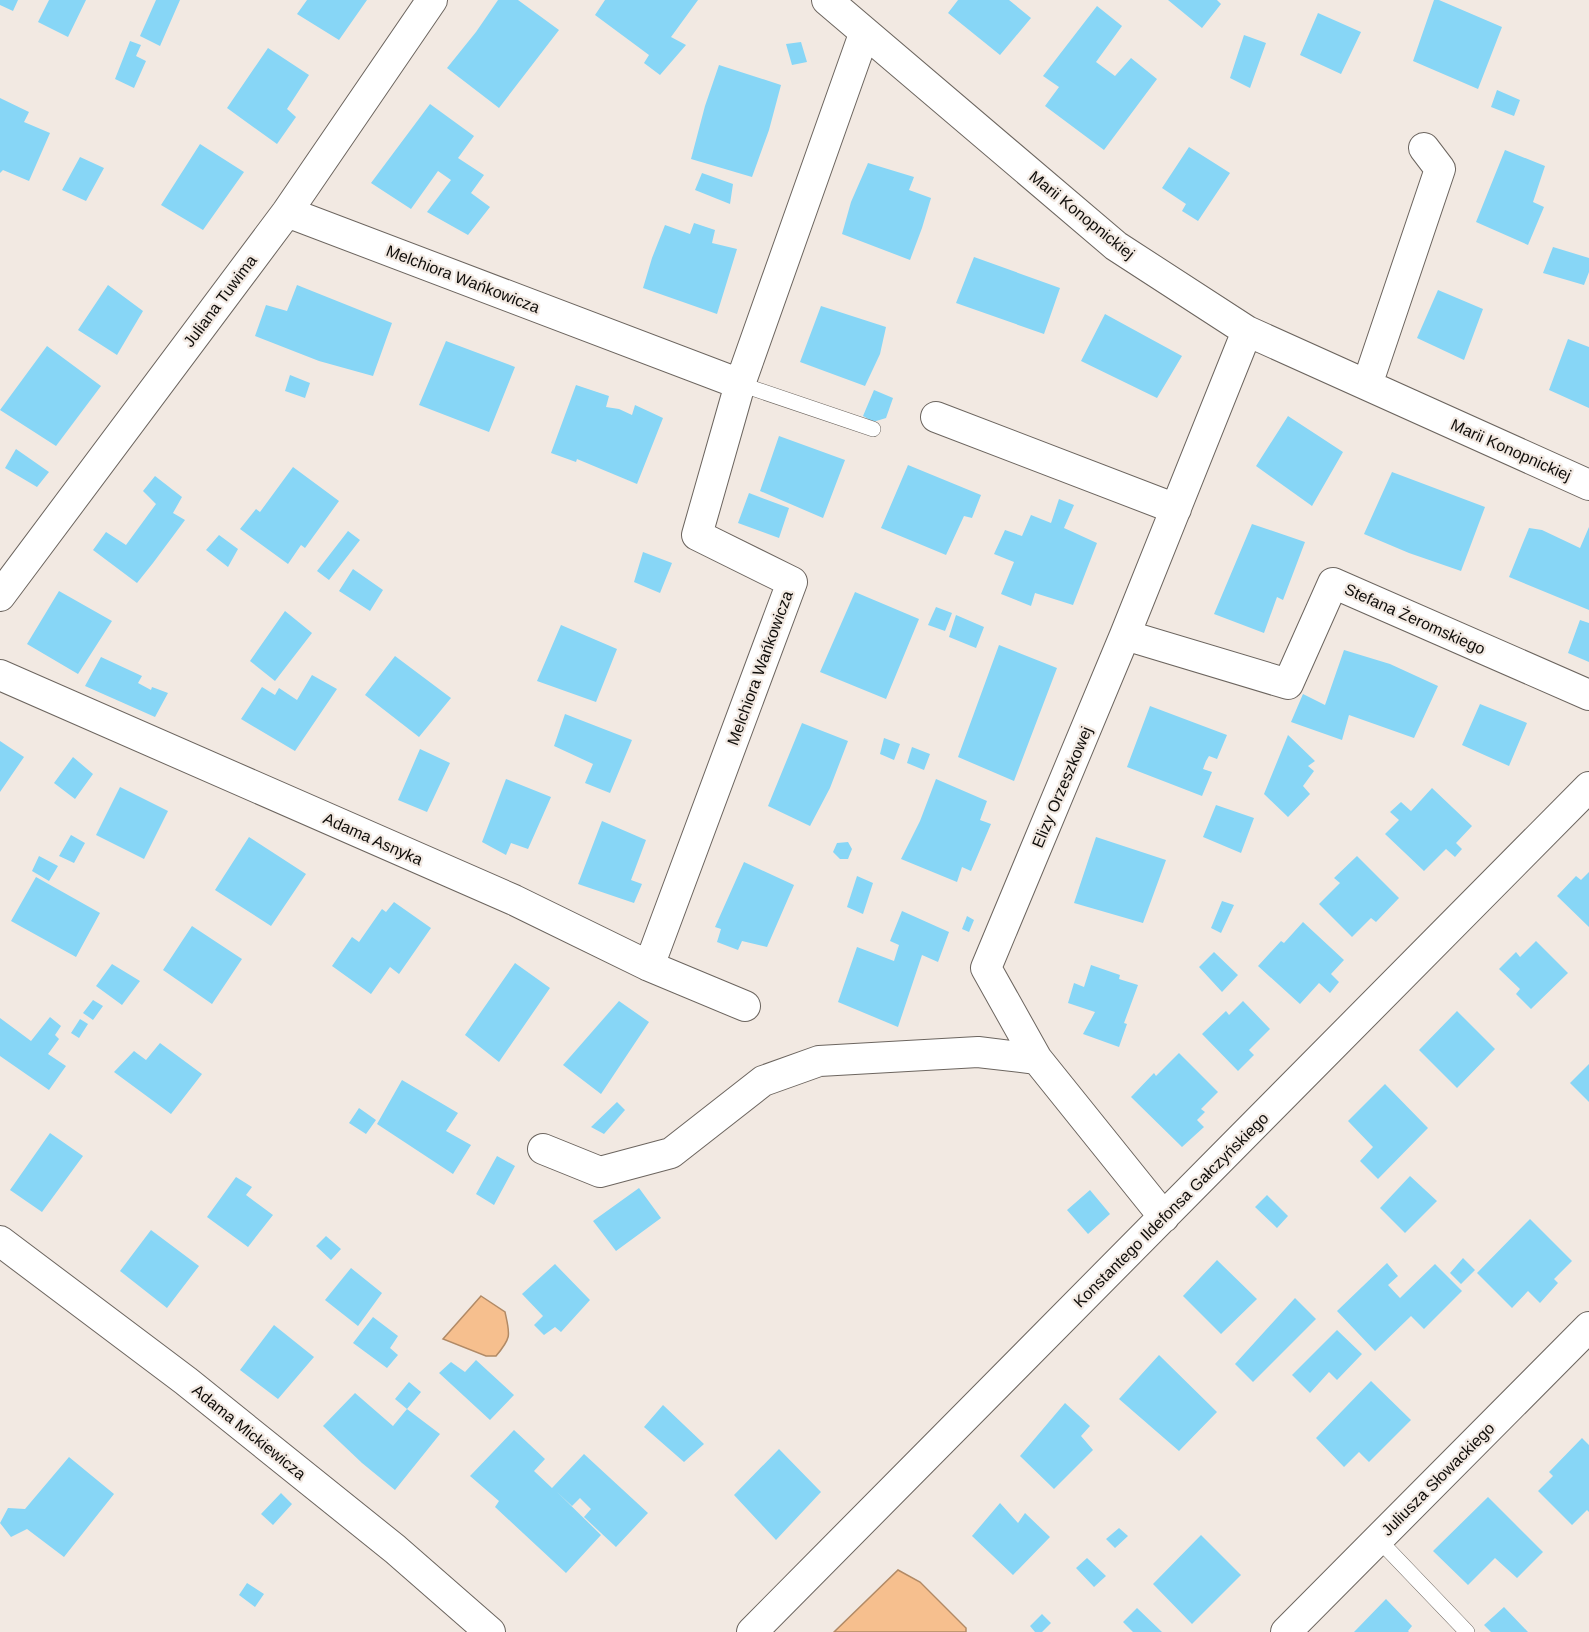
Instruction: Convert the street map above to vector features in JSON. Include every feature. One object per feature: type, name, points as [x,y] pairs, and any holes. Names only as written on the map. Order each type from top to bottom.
[{"type":"street","name":"Juliana Tuwima","points":[[0,596],[287,212],[432,0]]},
{"type":"street","name":"Marii Konopnickiej","points":[[827,0],[864,34],[1116,246],[1247,332],[1589,485]]},
{"type":"street","name":"Melchiora Wańkowicza","points":[[649,966],[792,582],[697,535],[740,384],[864,34]]},
{"type":"street","points":[[1367,385],[1440,169],[1424,148]]},
{"type":"street","name":"Melchiora Wańkowicza","points":[[287,212],[740,384]]},
{"type":"street","name":"Elizy Orzeszkowej","points":[[1164,1217],[1037,1059],[986,968],[1125,635],[1247,332]]},
{"type":"street","points":[[936,417],[1176,509]]},
{"type":"street","name":"Stefana Żeromskiego","points":[[1125,635],[1288,684],[1333,583],[1589,695]]},
{"type":"street","name":"Adama Asnyka","points":[[0,675],[514,900],[649,966],[745,1006]]},
{"type":"street","name":"Konstantego Ildefonsa Gałczyńskiego","points":[[752,1632],[1589,787]]},
{"type":"street","points":[[543,1149],[600,1172],[671,1153],[763,1081],[819,1061],[978,1052],[1037,1059]]},
{"type":"street","name":"Adama Mickiewicza","points":[[0,1241],[195,1389],[395,1549],[490,1632]]},
{"type":"street","name":"Juliusza Słowackiego","points":[[1286,1632],[1589,1327]]},
{"type":"lane","points":[[740,384],[873,429]]},
{"type":"lane","points":[[1378,1539],[1467,1632]]},
{"type":"shaded area","points":[[481,1296],[505,1312],[508,1336],[496,1356],[486,1356],[443,1339]]},
{"type":"shaded area","points":[[898,1570],[920,1582],[966,1628],[966,1632],[834,1632]]},
{"type":"building","points":[[0,0],[18,0],[13,11],[0,5]]},
{"type":"building","points":[[49,0],[86,0],[68,37],[38,22]]},
{"type":"building","points":[[156,0],[180,0],[160,46],[140,36]]},
{"type":"building","points":[[307,0],[367,0],[339,40],[297,14]]},
{"type":"building","points":[[498,0],[518,0],[559,30],[499,108],[447,68]]},
{"type":"building","points":[[605,0],[698,0],[671,37],[686,45],[660,75],[644,63],[649,55],[595,15]]},
{"type":"building","points":[[958,0],[1009,0],[1031,18],[1000,55],[948,13]]},
{"type":"building","points":[[1168,0],[1217,0],[1221,4],[1202,28]]},
{"type":"building","points":[[1434,0],[1439,0],[1502,27],[1478,89],[1413,61]]},
{"type":"building","points":[[1097,6],[1122,26],[1096,62],[1115,76],[1131,58],[1157,79],[1104,150],[1045,106],[1059,87],[1043,76]]},
{"type":"building","points":[[1318,13],[1361,32],[1341,74],[1300,55]]},
{"type":"building","points":[[1244,35],[1266,43],[1250,88],[1230,78]]},
{"type":"building","points":[[130,41],[141,45],[136,56],[146,61],[134,88],[115,79]]},
{"type":"building","points":[[801,42],[807,62],[792,65],[786,44]]},
{"type":"building","points":[[268,48],[309,75],[287,109],[296,117],[277,144],[227,108]]},
{"type":"building","points":[[719,65],[781,85],[769,130],[752,177],[691,159]]},
{"type":"building","points":[[1497,90],[1520,100],[1514,116],[1491,107]]},
{"type":"building","points":[[0,98],[29,112],[24,122],[50,133],[29,181],[3,170],[0,173]]},
{"type":"building","points":[[430,104],[474,136],[458,158],[484,175],[471,193],[490,207],[468,235],[427,212],[451,180],[438,171],[411,209],[371,183]]},
{"type":"building","points":[[200,144],[244,172],[203,230],[161,205]]},
{"type":"building","points":[[1189,147],[1230,173],[1198,221],[1182,211],[1186,204],[1162,188]]},
{"type":"building","points":[[1505,150],[1545,166],[1533,202],[1544,207],[1528,245],[1476,222]]},
{"type":"building","points":[[80,157],[104,168],[86,201],[62,190]]},
{"type":"building","points":[[868,163],[914,177],[909,190],[931,198],[910,260],[842,234],[851,202]]},
{"type":"building","points":[[702,173],[733,184],[730,204],[695,190]]},
{"type":"building","points":[[694,223],[715,230],[712,243],[737,249],[717,314],[643,288],[665,225],[690,234]]},
{"type":"building","points":[[1553,247],[1589,258],[1589,272],[1584,285],[1543,273]]},
{"type":"building","points":[[974,257],[1060,288],[1044,334],[956,303]]},
{"type":"building","points":[[108,285],[143,311],[117,355],[78,330]]},
{"type":"building","points":[[297,285],[392,323],[373,376],[319,361],[255,336],[266,305],[287,311]]},
{"type":"building","points":[[1438,290],[1483,309],[1464,360],[1417,338]]},
{"type":"building","points":[[821,306],[886,327],[880,354],[865,386],[800,362]]},
{"type":"building","points":[[1105,314],[1182,356],[1157,398],[1081,361]]},
{"type":"building","points":[[1568,339],[1589,347],[1589,408],[1549,390]]},
{"type":"building","points":[[446,341],[515,367],[489,432],[419,405]]},
{"type":"building","points":[[47,346],[101,386],[56,446],[0,410]]},
{"type":"building","points":[[290,375],[310,383],[305,398],[285,391]]},
{"type":"building","points":[[576,385],[609,396],[606,407],[619,409],[632,415],[635,405],[663,418],[637,484],[577,459],[576,462],[551,453]]},
{"type":"building","points":[[874,390],[893,398],[886,418],[873,422],[863,416]]},
{"type":"building","points":[[1288,416],[1343,452],[1312,506],[1256,466]]},
{"type":"building","points":[[779,436],[845,460],[823,518],[760,491]]},
{"type":"building","points":[[16,449],[49,472],[37,487],[5,468]]},
{"type":"building","points":[[908,465],[981,495],[972,518],[964,516],[946,555],[881,528]]},
{"type":"building","points":[[293,467],[339,501],[305,548],[301,545],[288,564],[240,529],[256,509],[260,512]]},
{"type":"building","points":[[1392,472],[1485,507],[1461,571],[1364,534]]},
{"type":"building","points":[[155,476],[182,497],[173,513],[185,520],[137,583],[93,550],[106,532],[126,545],[156,504],[143,491]]},
{"type":"building","points":[[749,493],[789,508],[779,538],[738,523]]},
{"type":"building","points":[[1059,499],[1074,505],[1064,528],[1097,543],[1073,605],[1035,593],[1031,606],[1001,594],[1014,562],[994,554],[1005,530],[1022,536],[1031,515],[1051,523]]},
{"type":"building","points":[[1252,524],[1305,542],[1283,600],[1277,597],[1264,633],[1214,614]]},
{"type":"building","points":[[1589,527],[1589,610],[1509,577],[1529,528],[1542,530],[1580,548]]},
{"type":"building","points":[[348,531],[360,540],[329,580],[317,571]]},
{"type":"building","points":[[219,535],[238,549],[228,567],[206,550]]},
{"type":"building","points":[[643,552],[672,563],[660,593],[634,582]]},
{"type":"building","points":[[353,569],[383,590],[370,611],[339,591]]},
{"type":"building","points":[[59,591],[112,621],[78,674],[27,644]]},
{"type":"building","points":[[855,592],[919,619],[886,699],[820,672]]},
{"type":"building","points":[[936,607],[952,613],[945,631],[928,625]]},
{"type":"building","points":[[285,611],[312,633],[275,681],[250,661]]},
{"type":"building","points":[[956,615],[984,627],[976,648],[949,637]]},
{"type":"building","points":[[1580,620],[1589,623],[1589,662],[1568,653]]},
{"type":"building","points":[[561,625],[617,649],[596,702],[537,681]]},
{"type":"building","points":[[999,645],[1057,668],[1014,781],[958,757]]},
{"type":"building","points":[[1344,650],[1390,664],[1438,686],[1414,738],[1349,715],[1342,740],[1291,722],[1303,694],[1325,705]]},
{"type":"building","points":[[395,656],[451,698],[419,737],[365,695]]},
{"type":"building","points":[[101,657],[142,676],[138,683],[151,690],[152,687],[168,693],[155,717],[85,686]]},
{"type":"building","points":[[312,675],[337,689],[295,751],[241,719],[262,687],[275,695],[279,688],[297,700]]},
{"type":"building","points":[[1480,704],[1527,723],[1509,766],[1462,745]]},
{"type":"building","points":[[1150,706],[1227,735],[1217,759],[1209,756],[1206,761],[1203,769],[1212,772],[1202,796],[1127,767]]},
{"type":"building","points":[[565,714],[632,740],[610,793],[585,783],[593,764],[554,746]]},
{"type":"building","points":[[802,723],[848,741],[830,788],[810,826],[768,806]]},
{"type":"building","points":[[1288,735],[1315,761],[1308,766],[1314,771],[1303,786],[1310,794],[1288,817],[1264,794]]},
{"type":"building","points":[[884,738],[900,744],[894,760],[880,754]]},
{"type":"building","points":[[0,741],[24,757],[0,792]]},
{"type":"building","points":[[912,747],[930,754],[924,770],[907,763]]},
{"type":"building","points":[[420,749],[450,763],[427,812],[398,800]]},
{"type":"building","points":[[73,757],[93,774],[75,799],[54,783]]},
{"type":"building","points":[[506,779],[551,797],[528,849],[511,843],[506,855],[482,842]]},
{"type":"building","points":[[936,779],[987,801],[980,820],[991,824],[971,871],[962,867],[957,882],[901,859],[920,821]]},
{"type":"building","points":[[120,787],[168,811],[144,859],[96,835]]},
{"type":"building","points":[[1432,788],[1472,826],[1456,843],[1462,849],[1455,857],[1446,849],[1424,871],[1385,834],[1399,820],[1390,812],[1401,802],[1411,811]]},
{"type":"building","points":[[1216,805],[1254,818],[1241,853],[1203,837]]},
{"type":"building","points":[[602,821],[646,840],[631,880],[642,884],[634,903],[578,884]]},
{"type":"building","points":[[71,835],[85,843],[74,863],[59,856]]},
{"type":"building","points":[[249,837],[306,874],[271,926],[215,890]]},
{"type":"building","points":[[1096,837],[1166,860],[1143,923],[1074,903]]},
{"type":"building","points":[[848,842],[852,849],[848,859],[840,859],[833,852],[837,843]]},
{"type":"building","points":[[39,856],[58,866],[49,881],[32,871]]},
{"type":"building","points":[[1357,856],[1399,898],[1376,922],[1371,918],[1352,937],[1319,904],[1340,883],[1334,878]]},
{"type":"building","points":[[744,862],[794,885],[767,947],[742,941],[738,950],[717,942],[721,929],[715,927]]},
{"type":"building","points":[[1589,872],[1589,927],[1557,896],[1576,876],[1581,880]]},
{"type":"building","points":[[857,876],[873,883],[863,914],[847,907]]},
{"type":"building","points":[[36,877],[100,913],[76,957],[11,921]]},
{"type":"building","points":[[1222,901],[1234,905],[1221,933],[1211,928]]},
{"type":"building","points":[[394,902],[431,928],[399,974],[390,967],[371,994],[332,966],[352,937],[359,942],[382,909],[386,912]]},
{"type":"building","points":[[902,911],[949,932],[938,962],[922,955],[898,1027],[838,1002],[857,947],[894,961],[899,945],[890,941]]},
{"type":"building","points":[[967,916],[974,920],[969,932],[962,929]]},
{"type":"building","points":[[1303,922],[1344,960],[1331,974],[1339,982],[1330,993],[1319,983],[1300,1004],[1258,966]]},
{"type":"building","points":[[192,926],[242,959],[212,1004],[163,970]]},
{"type":"building","points":[[1536,941],[1568,973],[1531,1009],[1516,994],[1520,989],[1499,969],[1516,952],[1520,957]]},
{"type":"building","points":[[1214,952],[1238,975],[1222,992],[1199,967]]},
{"type":"building","points":[[515,963],[550,988],[499,1062],[465,1035]]},
{"type":"building","points":[[112,964],[140,981],[122,1005],[96,986]]},
{"type":"building","points":[[1091,965],[1120,975],[1119,979],[1138,985],[1124,1023],[1127,1024],[1119,1047],[1083,1034],[1095,1012],[1068,1003],[1074,983],[1084,987]]},
{"type":"building","points":[[93,1000],[103,1006],[93,1020],[83,1013]]},
{"type":"building","points":[[619,1001],[649,1022],[601,1094],[563,1065]]},
{"type":"building","points":[[1243,1001],[1270,1029],[1249,1050],[1254,1055],[1238,1071],[1202,1034],[1226,1011],[1229,1015]]},
{"type":"building","points":[[1457,1011],[1495,1049],[1457,1088],[1419,1050]]},
{"type":"building","points":[[50,1017],[61,1026],[55,1035],[59,1039],[48,1054],[66,1066],[49,1090],[0,1056],[0,1018],[31,1041]]},
{"type":"building","points":[[80,1019],[88,1024],[79,1038],[71,1033]]},
{"type":"building","points":[[160,1043],[202,1074],[171,1114],[114,1072],[134,1051],[146,1060]]},
{"type":"building","points":[[1179,1053],[1218,1092],[1201,1109],[1205,1112],[1197,1120],[1204,1127],[1182,1147],[1131,1097],[1154,1073],[1156,1076]]},
{"type":"building","points":[[1589,1064],[1589,1102],[1570,1083]]},
{"type":"building","points":[[402,1080],[458,1113],[446,1131],[471,1145],[453,1174],[377,1124]]},
{"type":"building","points":[[1385,1084],[1428,1128],[1378,1179],[1360,1161],[1373,1147],[1348,1121]]},
{"type":"building","points":[[617,1102],[625,1110],[604,1134],[591,1127]]},
{"type":"building","points":[[359,1108],[376,1120],[366,1134],[349,1123]]},
{"type":"building","points":[[50,1133],[83,1156],[42,1212],[10,1190]]},
{"type":"building","points":[[497,1156],[515,1166],[494,1205],[476,1194]]},
{"type":"building","points":[[1410,1176],[1437,1201],[1405,1233],[1380,1208]]},
{"type":"building","points":[[236,1177],[252,1187],[246,1195],[273,1215],[248,1247],[207,1217]]},
{"type":"building","points":[[639,1188],[661,1218],[616,1251],[593,1221]]},
{"type":"building","points":[[1090,1190],[1110,1214],[1088,1234],[1067,1210]]},
{"type":"building","points":[[1267,1195],[1288,1216],[1277,1228],[1255,1207]]},
{"type":"building","points":[[1530,1219],[1572,1261],[1554,1279],[1558,1283],[1540,1303],[1528,1291],[1512,1308],[1477,1273]]},
{"type":"building","points":[[151,1230],[199,1266],[167,1308],[120,1271]]},
{"type":"building","points":[[326,1236],[341,1249],[331,1260],[316,1246]]},
{"type":"building","points":[[1463,1258],[1475,1270],[1461,1284],[1450,1273]]},
{"type":"building","points":[[1217,1260],[1257,1299],[1221,1334],[1183,1296]]},
{"type":"building","points":[[1387,1263],[1398,1276],[1388,1285],[1400,1298],[1435,1264],[1462,1291],[1424,1329],[1411,1316],[1375,1351],[1337,1311]]},
{"type":"building","points":[[555,1264],[590,1300],[561,1332],[555,1327],[544,1335],[534,1325],[543,1316],[522,1294]]},
{"type":"building","points":[[351,1268],[382,1293],[358,1326],[325,1300]]},
{"type":"building","points":[[1295,1298],[1316,1319],[1253,1382],[1235,1364]]},
{"type":"building","points":[[373,1317],[398,1336],[390,1348],[398,1355],[387,1368],[353,1343]]},
{"type":"building","points":[[274,1325],[314,1357],[278,1399],[240,1370]]},
{"type":"building","points":[[1337,1330],[1362,1354],[1337,1380],[1329,1372],[1310,1393],[1292,1375]]},
{"type":"building","points":[[1159,1355],[1217,1412],[1179,1451],[1119,1399]]},
{"type":"building","points":[[476,1360],[514,1395],[490,1420],[439,1373],[451,1362],[465,1372]]},
{"type":"building","points":[[1371,1381],[1411,1420],[1369,1462],[1359,1452],[1344,1467],[1316,1438]]},
{"type":"building","points":[[409,1382],[421,1392],[407,1409],[395,1399]]},
{"type":"building","points":[[355,1393],[393,1426],[407,1409],[440,1434],[395,1490],[323,1426]]},
{"type":"building","points":[[1065,1403],[1090,1426],[1081,1436],[1093,1450],[1054,1489],[1020,1456]]},
{"type":"building","points":[[663,1405],[704,1444],[684,1462],[644,1427]]},
{"type":"building","points":[[514,1430],[545,1459],[534,1471],[552,1488],[584,1454],[648,1513],[616,1547],[584,1517],[591,1509],[580,1498],[572,1506],[557,1492],[601,1535],[566,1573],[495,1507],[499,1501],[470,1476]]},
{"type":"building","points":[[1582,1438],[1589,1445],[1589,1512],[1587,1510],[1572,1525],[1538,1491],[1553,1476],[1549,1472]]},
{"type":"building","points":[[779,1449],[821,1492],[776,1540],[734,1495]]},
{"type":"building","points":[[69,1457],[114,1494],[64,1557],[27,1529],[11,1537],[0,1523],[8,1508],[25,1509]]},
{"type":"building","points":[[281,1493],[292,1504],[273,1525],[261,1514]]},
{"type":"building","points":[[1488,1497],[1543,1552],[1517,1578],[1495,1558],[1468,1585],[1433,1551]]},
{"type":"building","points":[[1000,1503],[1018,1523],[1025,1513],[1050,1537],[1013,1575],[972,1536]]},
{"type":"building","points":[[1119,1528],[1128,1536],[1115,1548],[1106,1539]]},
{"type":"building","points":[[1201,1535],[1241,1575],[1192,1624],[1153,1584]]},
{"type":"building","points":[[1087,1558],[1106,1576],[1094,1587],[1076,1568]]},
{"type":"building","points":[[247,1583],[264,1594],[255,1607],[239,1595]]},
{"type":"building","points":[[1386,1599],[1412,1626],[1409,1632],[1354,1632]]},
{"type":"building","points":[[1504,1607],[1528,1632],[1491,1632],[1484,1625]]},
{"type":"building","points":[[1137,1608],[1162,1632],[1133,1632],[1123,1622]]},
{"type":"building","points":[[1042,1614],[1051,1623],[1042,1632],[1035,1632],[1030,1626]]}]
